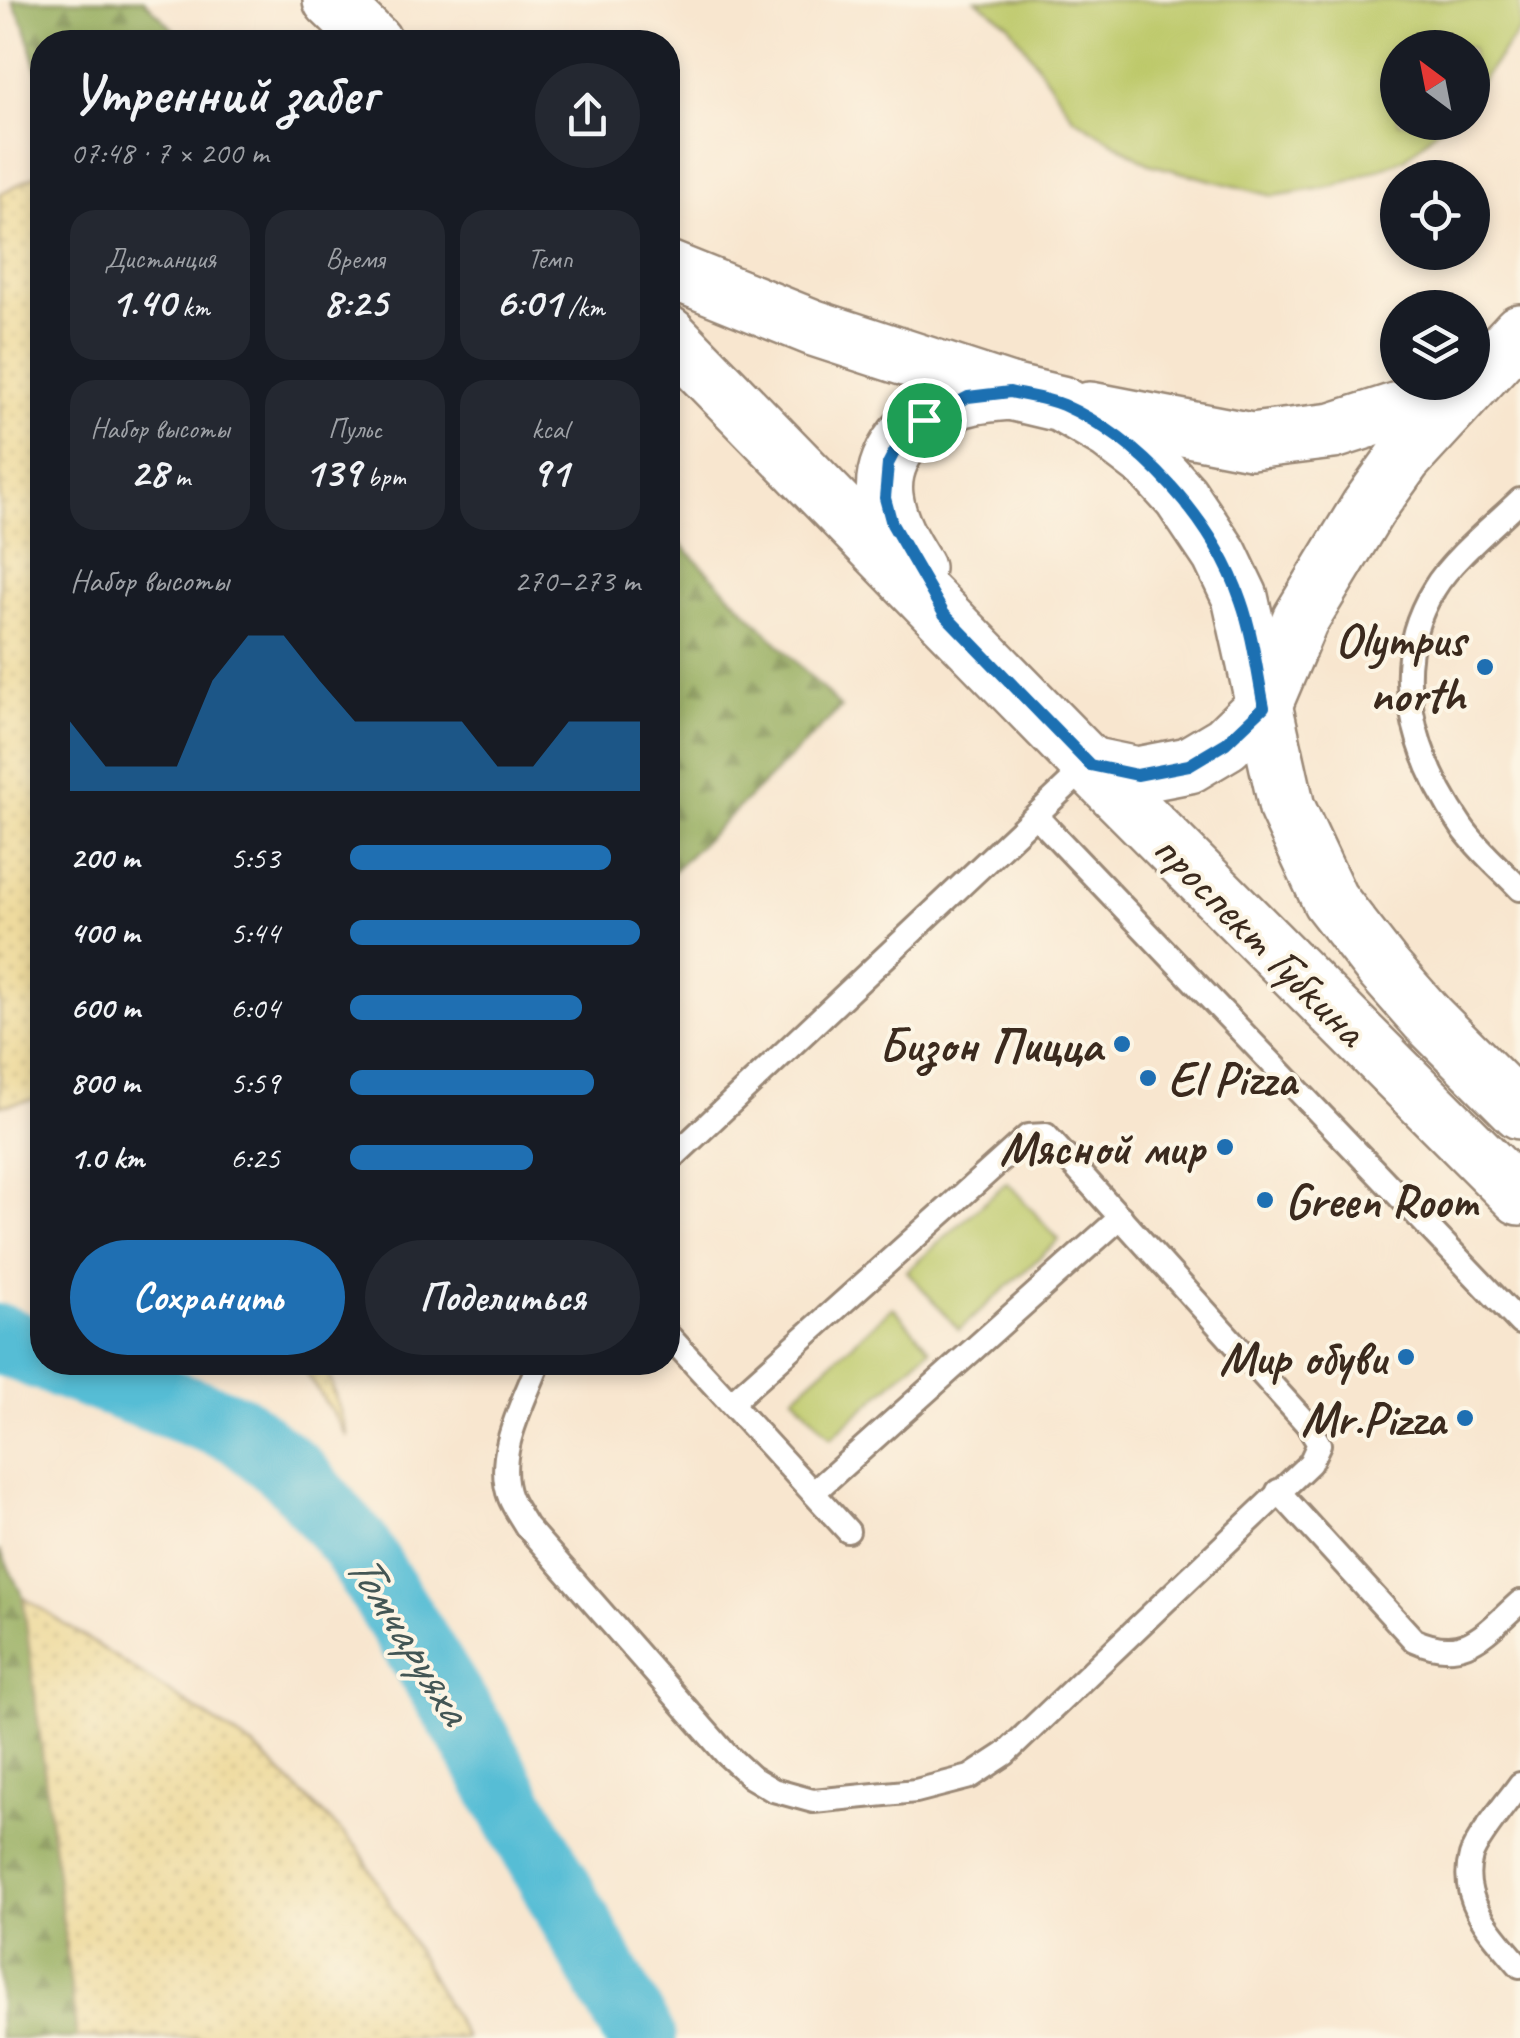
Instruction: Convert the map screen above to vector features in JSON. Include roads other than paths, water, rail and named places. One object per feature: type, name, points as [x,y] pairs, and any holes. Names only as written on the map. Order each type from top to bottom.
[{"type":"main road","points":[[331,0],[362,30]]},
{"type":"main road","name":"проспект Губкина","points":[[680,274],[814,328],[1036,398],[1123,443],[1152,465],[1181,496],[1220,556],[1240,598],[1287,808],[1330,900],[1427,1018],[1520,1110]]},
{"type":"main road","name":"проспект Губкина","points":[[680,346],[1520,1198]]},
{"type":"main road","points":[[1090,765],[1137,775],[1189,765],[1226,743],[1264,707],[1300,620],[1358,524],[1404,458],[1500,348]]},
{"type":"main road","points":[[944,614],[892,524],[885,498],[888,464],[899,443],[924,420],[968,397],[1036,398],[1251,441],[1333,431],[1420,400]]},
{"type":"lane","points":[[1520,500],[1436,584],[1416,620],[1408,707],[1431,770],[1463,829],[1520,889]]},
{"type":"lane","points":[[680,1151],[1090,765]]},
{"type":"lane","points":[[1038,818],[1520,1323]]},
{"type":"lane","points":[[534,1375],[510,1438],[506,1464],[509,1496],[526,1526],[738,1766],[773,1790],[813,1800],[916,1791],[970,1777],[1004,1754],[1310,1463],[1319,1444],[1307,1424],[1046,1135],[1028,1136],[731,1403]]},
{"type":"lane","points":[[813,1493],[1121,1217]]},
{"type":"lane","points":[[680,1348],[848,1531]]},
{"type":"lane","points":[[1278,1492],[1414,1640],[1435,1650],[1456,1649],[1477,1641],[1520,1602]]},
{"type":"lane","points":[[1520,1784],[1471,1854],[1469,1886],[1481,1920],[1520,1966]]},
{"type":"waterway","name":"Томчаруяха","points":[[0,1339],[30,1351]]},
{"type":"waterway","name":"Томчаруяха","points":[[92,1375],[238,1429],[294,1474],[354,1544],[473,1736],[641,2038]]},
{"type":"place","name":"Olympus north","points":[[1485,667]]},
{"type":"place","name":"Бизон Пицца","points":[[1122,1044]]},
{"type":"place","name":"El Pizza","points":[[1148,1078]]},
{"type":"place","name":"Мясной мир","points":[[1225,1147]]},
{"type":"place","name":"Green Room","points":[[1265,1200]]},
{"type":"place","name":"Мир обуви","points":[[1406,1357]]},
{"type":"place","name":"Mr.Pizza","points":[[1465,1418]]}]
